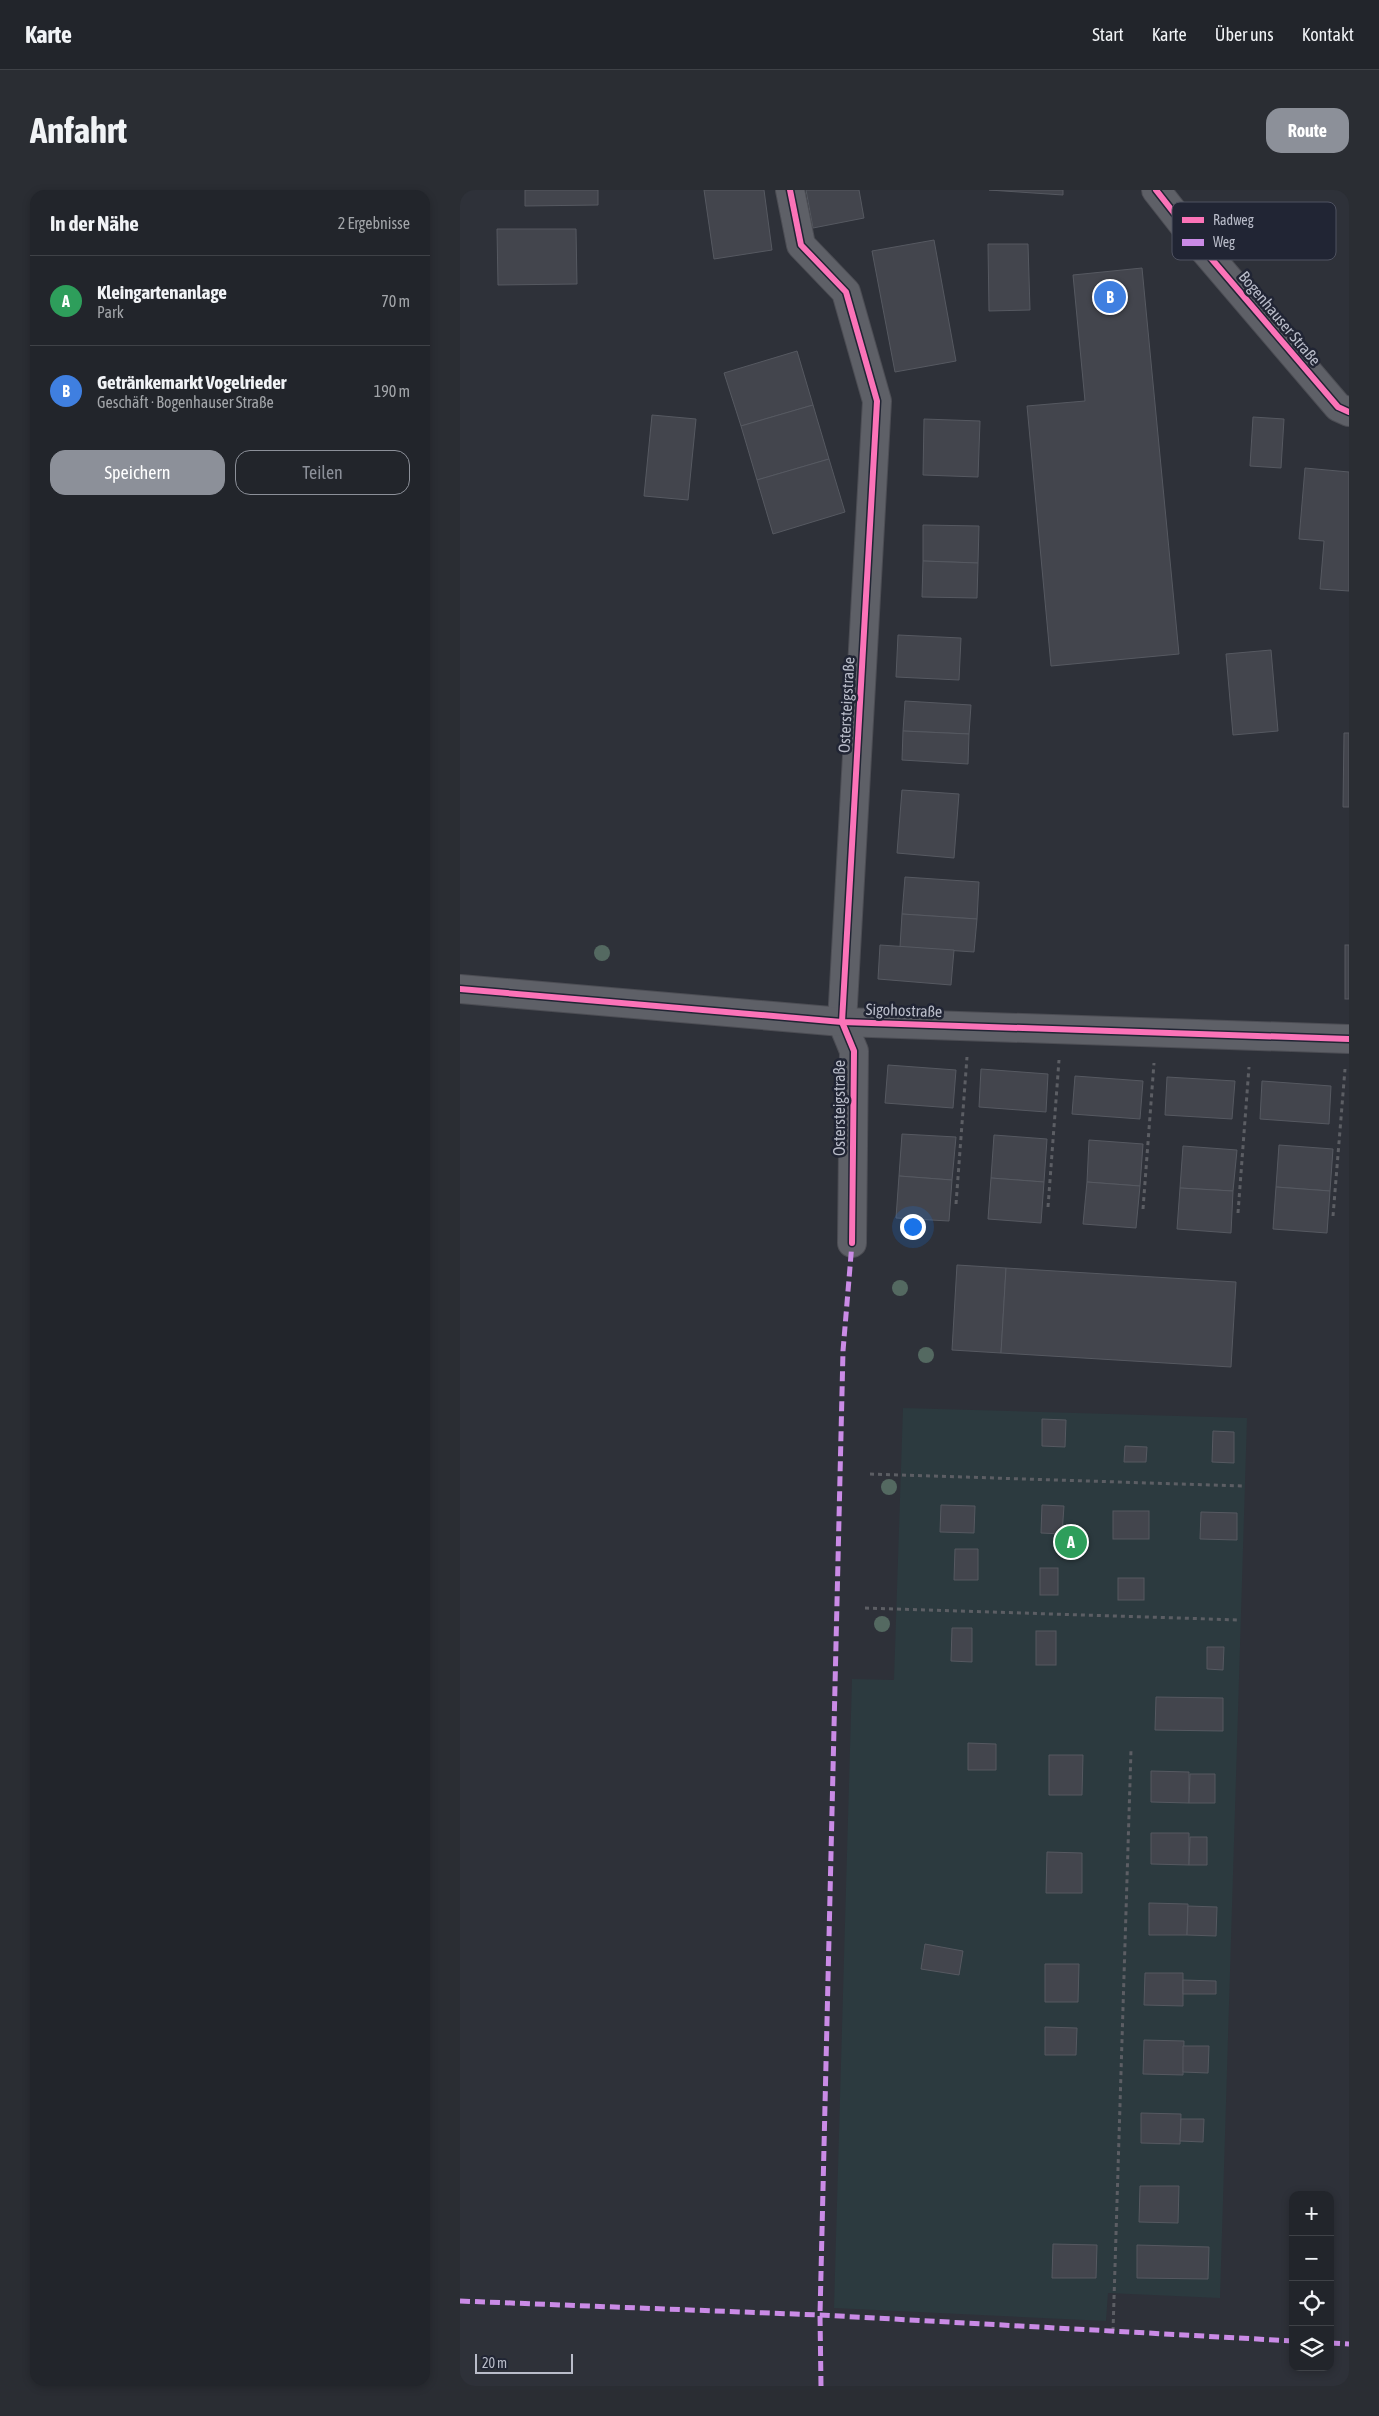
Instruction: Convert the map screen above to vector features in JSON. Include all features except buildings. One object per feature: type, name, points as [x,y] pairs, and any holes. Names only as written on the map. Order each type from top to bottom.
[{"type":"street","name":"Ostersteigstraße","points":[[790,190],[801,245],[846,292],[877,401],[842,1022],[854,1051],[852,1243]]},
{"type":"street","name":"Bogenhauser Straße","points":[[1156,190],[1172,210]]},
{"type":"street","name":"Bogenhauser Straße","points":[[1212,260],[1338,407],[1349,412]]},
{"type":"street","name":"Sigohostraße","points":[[460,989],[842,1022],[1348,1039]]},
{"type":"path","points":[[956,1204],[970,1026]]},
{"type":"path","points":[[1048,1207],[1061,1029]]},
{"type":"path","points":[[1238,1213],[1251,1035]]},
{"type":"path","points":[[1333,1216],[1348,1039]]},
{"type":"path","points":[[1143,1209],[1152,1086]]},
{"type":"path","points":[[870,1474],[1242,1486]]},
{"type":"path","points":[[866,1608],[1240,1620]]},
{"type":"path","points":[[1112,2331],[1131,1750]]},
{"type":"shaded area","points":[[903,1408],[1247,1418],[1220,2298],[1108,2293],[1106,2321],[834,2308],[852,1679],[894,1680]]},
{"type":"marked path","points":[[821,2386],[820,2315],[843,1351],[852,1243]]},
{"type":"marked path","points":[[460,2301],[820,2315],[1289,2341]]},
{"type":"marked path","points":[[1334,2343],[1349,2344]]},
{"type":"cycle path","points":[[790,190],[801,245],[846,292],[877,401],[842,1022],[854,1051],[852,1243]]},
{"type":"cycle path","points":[[1156,190],[1172,210]]},
{"type":"cycle path","points":[[1212,260],[1338,407],[1349,412]]},
{"type":"cycle path","points":[[460,989],[842,1022],[1349,1039]]},
{"type":"place","name":"Getränkemarkt Vogelrieder","points":[[1110,297]]},
{"type":"place","name":"Kleingartenanlage","points":[[1071,1542]]}]
